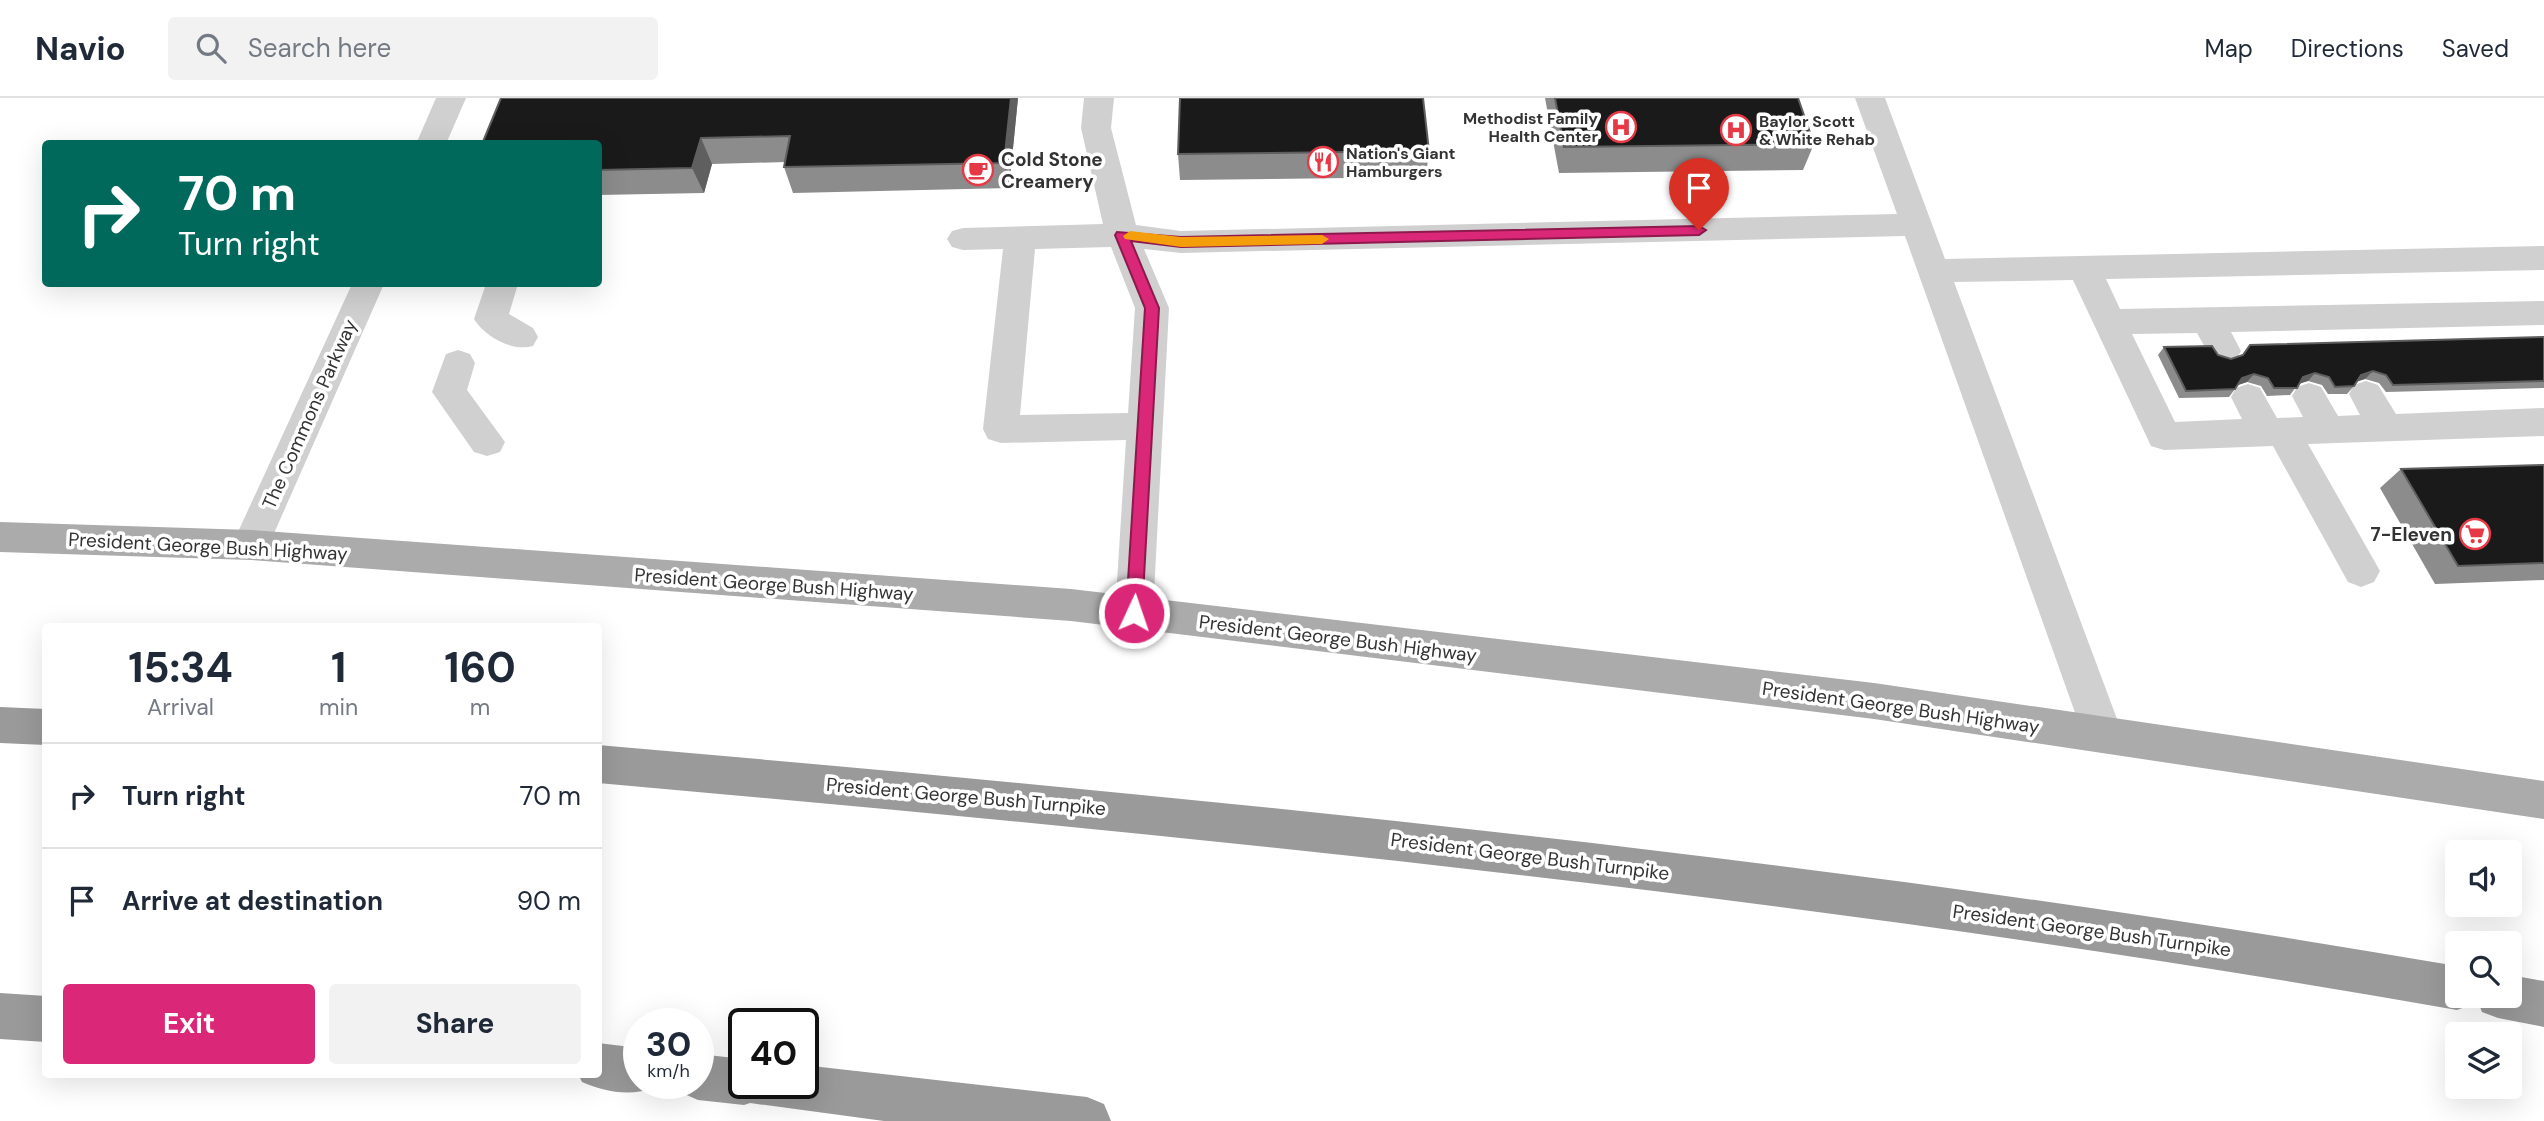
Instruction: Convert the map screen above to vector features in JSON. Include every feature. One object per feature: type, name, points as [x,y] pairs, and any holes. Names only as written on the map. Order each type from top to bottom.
[{"type":"highway","points":[[0,725],[42,727]]},
{"type":"highway","name":"President George Bush Turnpike","points":[[602,764],[1082,806],[1451,845],[2210,944],[2445,986]]},
{"type":"highway","points":[[2522,1000],[2544,1004]]},
{"type":"highway","points":[[0,1016],[42,1019]]},
{"type":"highway","points":[[602,1066],[623,1069]]},
{"type":"highway","points":[[819,1090],[1087,1121]]},
{"type":"main road","name":"President George Bush Highway","points":[[0,537],[251,545],[1058,604],[1874,701],[2544,800]]},
{"type":"street","points":[[432,140],[451,98]]},
{"type":"street","points":[[1099,98],[1096,128],[1122,235],[1152,308],[1134,613]]},
{"type":"street","points":[[1870,98],[2104,735]]},
{"type":"street","points":[[962,239],[1122,235],[1181,242],[1917,225]]},
{"type":"street","points":[[1020,237],[1001,429],[1145,426]]},
{"type":"street","points":[[1934,271],[2544,258]]},
{"type":"street","points":[[2084,268],[2165,436],[2500,423],[2542,403]]},
{"type":"street","name":"The Commons Parkway","points":[[251,545],[367,287]]},
{"type":"street","points":[[501,287],[491,319],[521,337]]},
{"type":"street","points":[[2487,315],[2506,343]]},
{"type":"street","points":[[2431,316],[2449,344]]},
{"type":"street","points":[[2108,322],[2542,316]]},
{"type":"street","points":[[2376,317],[2394,346]]},
{"type":"street","points":[[2264,318],[2282,349]]},
{"type":"street","points":[[2321,318],[2339,348]]},
{"type":"street","points":[[2207,319],[2224,351]]},
{"type":"street","points":[[458,363],[449,392],[487,442]]},
{"type":"street","points":[[2480,391],[2500,423]]},
{"type":"street","points":[[2423,393],[2443,425]]},
{"type":"street","points":[[2366,394],[2386,428]]},
{"type":"street","points":[[2309,396],[2328,430]]},
{"type":"street","points":[[2248,397],[2275,432],[2361,571]]},
{"type":"building","points":[[501,98],[1011,98],[1004,163],[784,167],[790,136],[701,138],[692,168],[602,170],[602,140],[484,140]]},
{"type":"building","points":[[1180,98],[1423,98],[1429,151],[1178,154]]},
{"type":"building","points":[[1555,98],[1798,98],[1814,144],[1564,147]]},
{"type":"building","points":[[2544,337],[2544,381],[2393,385],[2386,375],[2373,371],[2361,375],[2354,386],[2335,387],[2329,377],[2315,373],[2303,377],[2297,388],[2274,388],[2268,378],[2254,374],[2242,378],[2235,389],[2186,391],[2164,347],[2212,346],[2218,355],[2231,359],[2243,355],[2250,345]]},
{"type":"building","name":"7-Eleven","points":[[2544,465],[2544,563],[2458,566],[2401,469]]},
{"type":"slow traffic","points":[[1130,236],[1181,242],[1322,239]]},
{"type":"place","name":"Methodist Family Health Center","points":[[1621,127]]},
{"type":"place","name":"Baylor Scott & White Rehab","points":[[1736,130]]},
{"type":"place","name":"Nation's Giant Hamburgers","points":[[1323,162]]},
{"type":"place","name":"Cold Stone Creamery","points":[[978,170]]},
{"type":"place","name":"7-Eleven","points":[[2475,534]]},
{"type":"route","points":[[1134,613],[1152,308],[1122,235],[1181,242],[1699,230]]}]
